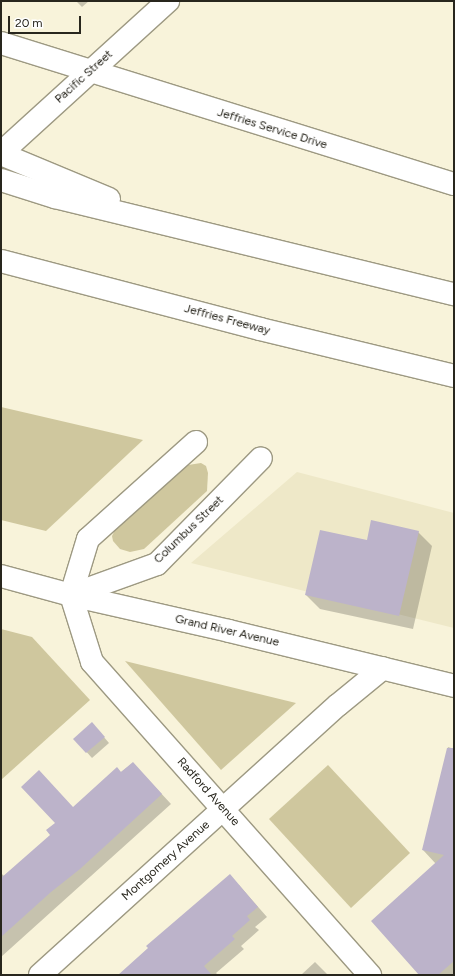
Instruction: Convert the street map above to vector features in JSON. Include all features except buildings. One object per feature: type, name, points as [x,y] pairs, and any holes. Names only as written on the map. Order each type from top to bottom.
[{"type":"main road","name":"Pacific Street","points":[[1,154],[168,1]]},
{"type":"main road","name":"Jeffries Service Drive","points":[[1,43],[454,184]]},
{"type":"main road","points":[[1,154],[173,225]]},
{"type":"main road","points":[[1,180],[55,197],[454,294]]},
{"type":"main road","name":"Jeffries Freeway","points":[[1,261],[260,329],[454,376]]},
{"type":"main road","points":[[71,595],[88,539],[196,442]]},
{"type":"main road","name":"Columbus Street","points":[[71,595],[157,564],[261,458]]},
{"type":"main road","name":"Grand River Avenue","points":[[1,576],[71,595],[454,686]]},
{"type":"main road","name":"Radford Avenue","points":[[71,595],[92,662],[370,975]]},
{"type":"main road","name":"Montgomery Avenue","points":[[40,975],[224,810],[338,705],[383,668]]},
{"type":"shaded area","points":[[1,407],[143,440],[46,531],[1,520]]},
{"type":"shaded area","points":[[201,463],[206,466],[208,473],[207,491],[144,549],[130,552],[120,549],[113,541],[112,536],[116,528],[182,466]]},
{"type":"shaded area","points":[[297,472],[454,513],[454,628],[191,563]]},
{"type":"shaded area","points":[[1,629],[32,637],[90,700],[1,780]]},
{"type":"shaded area","points":[[125,661],[296,703],[221,770]]},
{"type":"shaded area","points":[[328,765],[410,853],[351,908],[269,819]]}]
